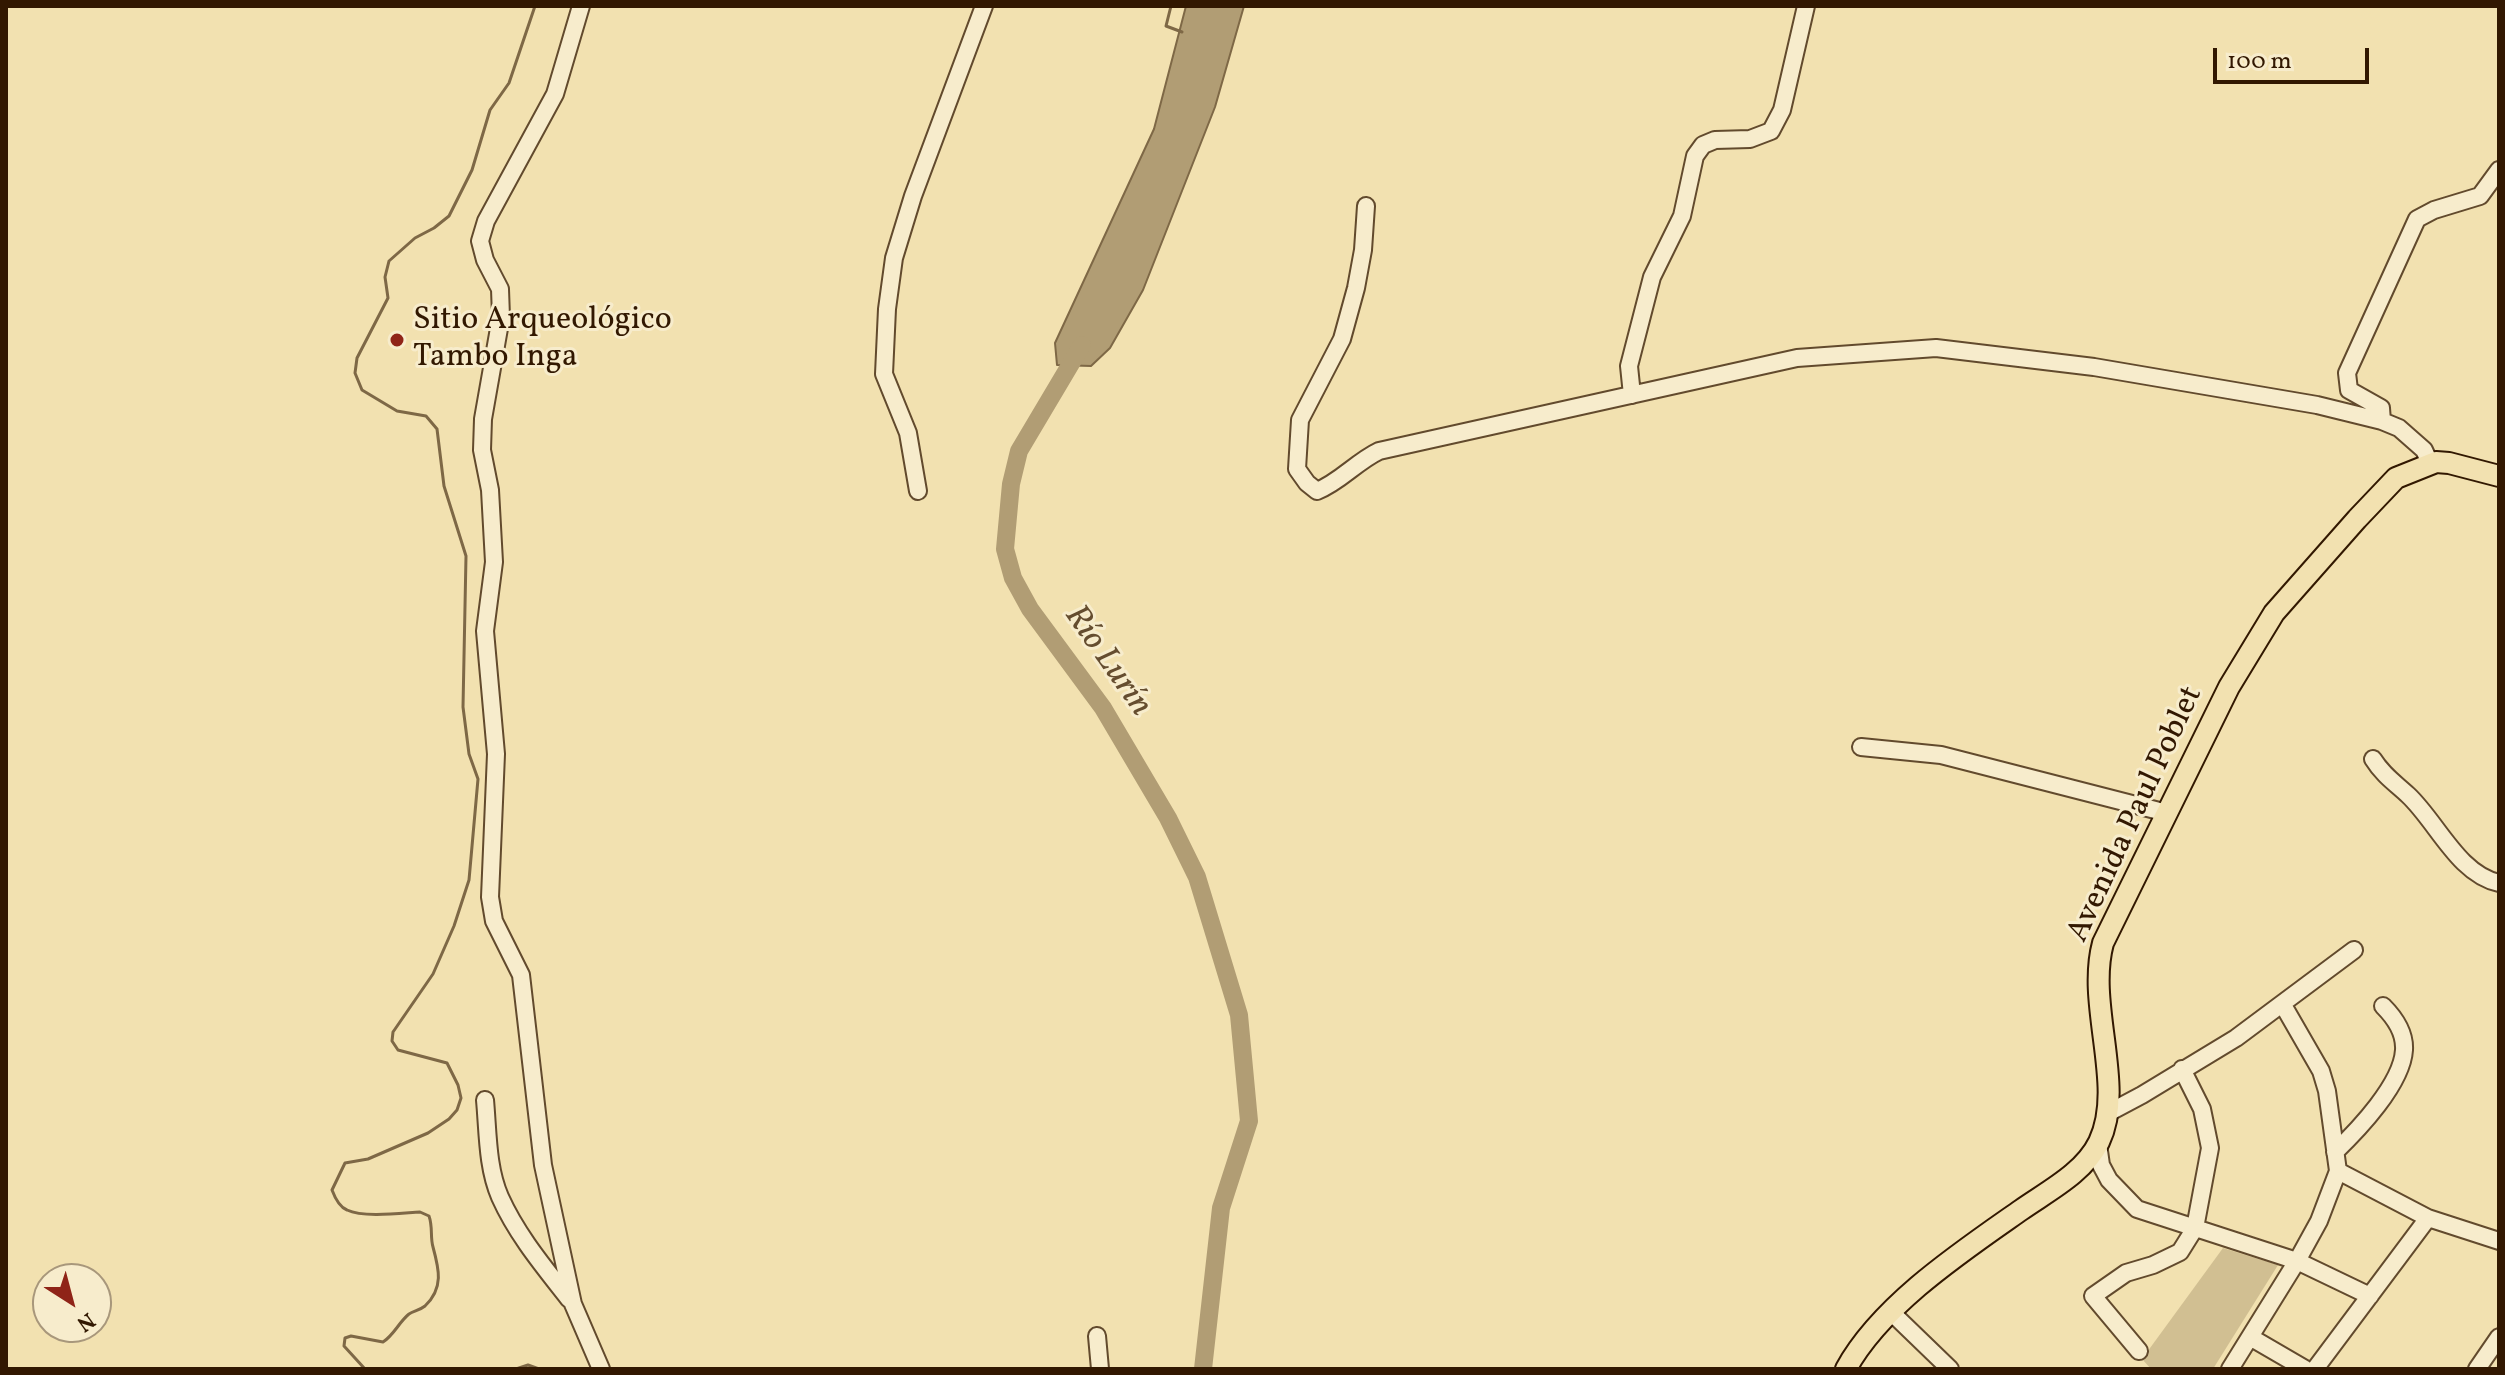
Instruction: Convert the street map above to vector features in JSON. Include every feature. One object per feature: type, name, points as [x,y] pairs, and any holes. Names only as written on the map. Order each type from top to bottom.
[{"type":"main road","points":[[2430,463],[2449,463],[2499,476]]},
{"type":"main road","name":"Avenida Paul Poblet","points":[[1846,1369],[1859,1345],[1890,1311],[1978,1240],[2080,1168],[2098,1144],[2110,1112],[2100,1009],[2100,956],[2103,943],[2229,687],[2274,613],[2385,489],[2408,472],[2430,463]]},
{"type":"street","points":[[581,6],[555,94],[486,221],[480,241],[485,260],[500,289],[501,317],[483,419],[482,450],[490,490],[494,562],[485,631],[496,754],[490,897],[494,921],[521,975],[543,1165],[573,1304],[601,1369]]},
{"type":"street","points":[[918,491],[908,433],[884,374],[887,309],[894,258],[913,196],[984,6]]},
{"type":"street","points":[[1632,395],[1629,366],[1648,292],[1652,277],[1682,216],[1695,156],[1703,145],[1715,140],[1750,139],[1771,131],[1782,110],[1806,6]]},
{"type":"street","points":[[2382,421],[2381,408],[2349,390],[2347,373],[2417,219],[2422,214],[2480,196],[2499,170]]},
{"type":"street","points":[[1366,206],[1359,276],[1342,339],[1300,420],[1297,469],[1317,491],[1332,485],[1352,465],[1379,451],[1797,358],[1936,348],[2094,367],[2317,405],[2382,421],[2410,435],[2424,450],[2430,463]]},
{"type":"street","points":[[1861,747],[1941,755],[2167,813]]},
{"type":"street","points":[[2373,759],[2383,775],[2408,795],[2468,865],[2490,881],[2499,883]]},
{"type":"street","points":[[2110,1112],[2236,1038],[2354,950]]},
{"type":"street","points":[[2230,1369],[2319,1221],[2338,1171],[2327,1091],[2321,1071],[2283,1005]]},
{"type":"street","points":[[2335,1152],[2358,1130],[2401,1064],[2404,1048],[2400,1031],[2393,1016],[2383,1006]]},
{"type":"street","points":[[2139,1351],[2093,1296],[2126,1273],[2180,1252],[2195,1228],[2210,1148],[2202,1109],[2182,1069]]},
{"type":"street","points":[[485,1100],[490,1158],[500,1196],[533,1255],[573,1304]]},
{"type":"street","points":[[2098,1144],[2101,1165],[2121,1196],[2137,1209],[2297,1261],[2370,1296]]},
{"type":"street","points":[[2338,1171],[2428,1218],[2499,1241]]},
{"type":"street","points":[[2315,1369],[2428,1218]]},
{"type":"street","points":[[1890,1311],[1950,1369]]},
{"type":"street","points":[[1097,1336],[1100,1369]]},
{"type":"street","points":[[2250,1337],[2305,1369]]},
{"type":"street","points":[[2477,1369],[2499,1337]]},
{"type":"shaded area","points":[[1186,6],[1244,6],[1215,107],[1143,290],[1110,348],[1091,366],[1057,365],[1055,343],[1154,129]]},
{"type":"shaded area","points":[[2223,1248],[2278,1265],[2213,1369],[2151,1369],[2142,1359]]},
{"type":"waterway","points":[[365,1369],[344,1346],[345,1338],[351,1336],[383,1342],[409,1314],[425,1306],[435,1292],[438,1271],[430,1220],[429,1216],[420,1212],[363,1214],[347,1210],[332,1190],[345,1163],[368,1159],[428,1133],[457,1110],[461,1098],[447,1063],[398,1050],[392,1041],[393,1032],[433,974],[454,926],[469,880],[478,779],[469,754],[463,707],[466,556],[444,486],[437,429],[426,416],[397,411],[362,390],[355,373],[357,358],[388,298],[385,277],[389,261],[415,238],[449,216],[472,170],[490,110],[509,83],[535,6]]},
{"type":"waterway","points":[[1171,6],[1166,26],[1182,32]]},
{"type":"waterway","name":"Río Lurín","points":[[1082,345],[1019,451],[1011,484],[1005,549],[1013,578],[1030,609],[1103,708],[1168,818],[1197,877],[1239,1015],[1249,1121],[1221,1208],[1203,1369]]},
{"type":"waterway","points":[[516,1369],[528,1365],[539,1369]]},
{"type":"place","name":"Sitio Arqueológico Tambo Inga","points":[[397,340]]}]
